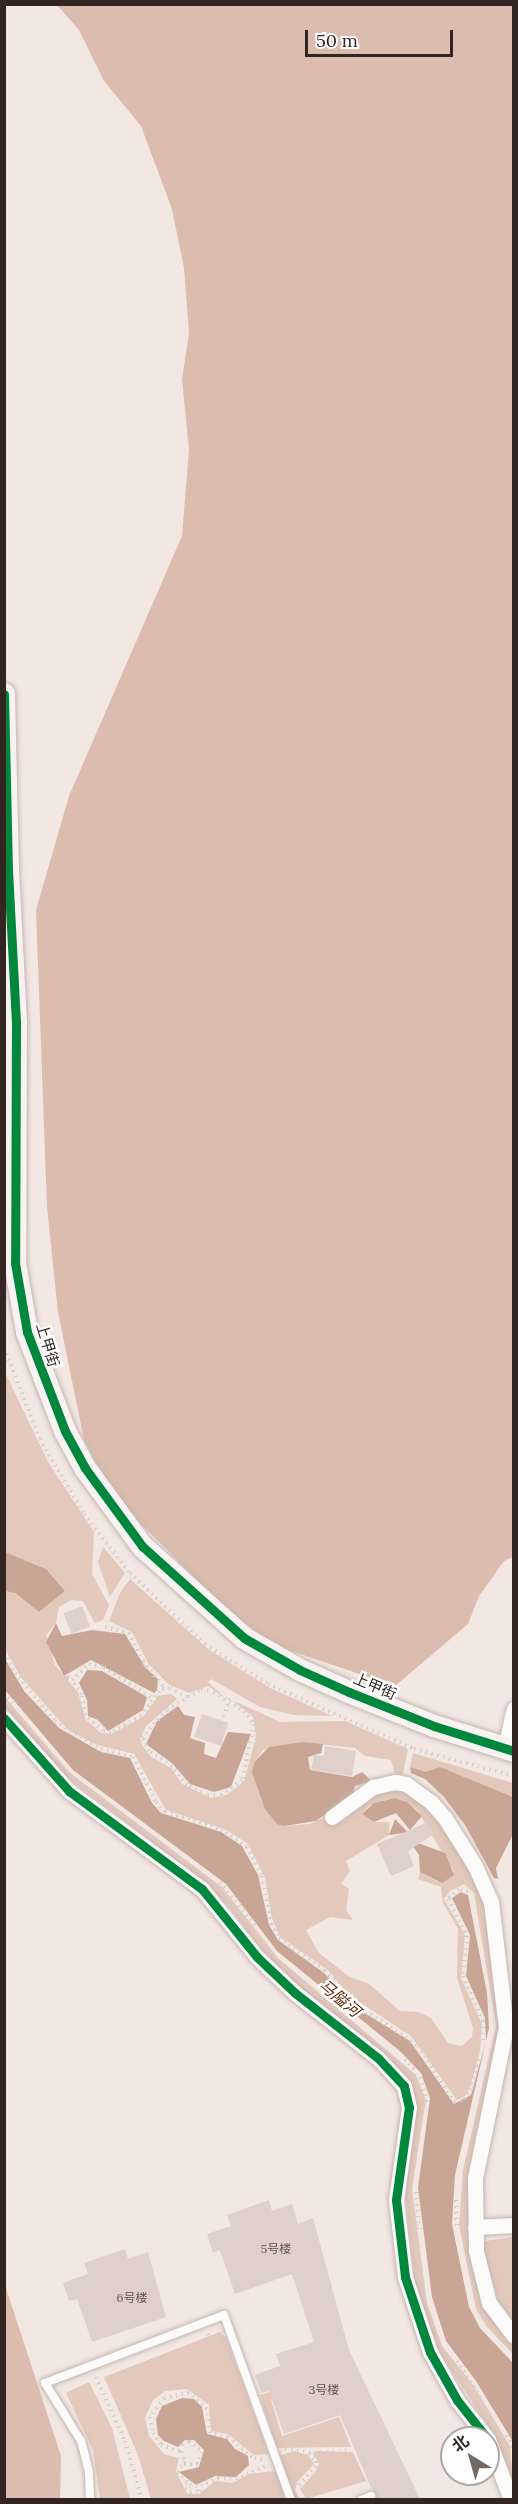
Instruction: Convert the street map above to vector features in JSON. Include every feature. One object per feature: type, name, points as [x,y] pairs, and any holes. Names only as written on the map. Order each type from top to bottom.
[{"type":"street","name":"上甲街","points":[[4,694],[6,824],[16,1022],[14,1205],[19,1298],[42,1378],[85,1468],[142,1546],[244,1638],[300,1670],[369,1700],[511,1755]]},
{"type":"street","points":[[4,984],[4,1151]]},
{"type":"street","name":"上甲街","points":[[4,1259],[9,1300],[41,1408],[106,1519],[170,1592],[236,1647],[292,1680],[380,1721],[511,1755]]},
{"type":"street","points":[[511,1755],[513,1709]]},
{"type":"street","points":[[4,1718],[69,1791],[202,1889],[257,1957],[378,2058],[404,2086],[409,2107],[396,2200],[405,2277],[430,2352],[457,2400],[478,2426]]},
{"type":"street","points":[[332,1817],[373,1787],[395,1782],[406,1784],[431,1802],[445,1818],[475,1866],[491,1902],[506,2026],[475,2178],[475,2227],[483,2287],[513,2336]]},
{"type":"street","points":[[475,2227],[513,2225]]},
{"type":"street","points":[[500,2470],[511,2499]]},
{"type":"lane","points":[[90,2499],[89,2472],[81,2441],[45,2383],[224,2315],[291,2499]]},
{"type":"lane","points":[[361,2499],[371,2496]]},
{"type":"path","points":[[105,1628],[129,1633],[143,1661],[162,1682],[160,1689],[141,1716],[107,1733],[85,1714],[82,1694],[72,1680],[89,1664],[99,1665],[152,1698]]},
{"type":"path","points":[[4,1653],[15,1673],[55,1721],[101,1749],[133,1757],[156,1802],[165,1812],[221,1829],[247,1847],[262,1876],[271,1924],[279,1938],[325,1970],[351,2000],[409,2037],[424,2054],[454,2102],[464,2099],[471,2090],[484,2040],[483,2021],[463,1976],[467,1936],[448,1899],[459,1889],[471,1894]]},
{"type":"path","points":[[160,1689],[170,1688],[188,1698]]},
{"type":"path","points":[[206,1688],[228,1698],[251,1719],[254,1736],[242,1780],[229,1792],[214,1796],[187,1785],[172,1766],[157,1759],[144,1742],[147,1730],[161,1713],[206,1688]]},
{"type":"path","points":[[4,1693],[16,1707]]},
{"type":"path","points":[[224,1718],[228,1698]]},
{"type":"path","points":[[216,1880],[240,1902],[264,1937]]},
{"type":"path","points":[[488,2049],[490,2041]]},
{"type":"path","points":[[399,2054],[424,2083],[428,2101],[425,2115]]},
{"type":"path","points":[[479,2090],[486,2058]]},
{"type":"path","points":[[415,2187],[419,2239]]},
{"type":"path","points":[[457,2190],[458,2238]]},
{"type":"path","points":[[451,2354],[473,2382],[489,2412]]},
{"type":"path","points":[[90,2366],[125,2441],[142,2499]]},
{"type":"path","points":[[181,2452],[161,2445],[153,2433],[150,2417],[158,2402],[179,2392],[196,2397],[207,2409],[210,2433],[228,2438],[252,2457],[275,2458]]},
{"type":"path","points":[[502,2428],[513,2449]]},
{"type":"path","points":[[189,2441],[202,2452],[198,2464],[184,2464],[182,2444],[189,2441]]},
{"type":"path","points":[[184,2464],[178,2472],[187,2483],[201,2486],[218,2478],[236,2479],[290,2448],[309,2453],[351,2450]]},
{"type":"path","points":[[300,2495],[301,2481],[316,2466],[309,2453]]},
{"type":"shaded area","points":[[57,5],[513,5],[513,1557],[504,1561],[479,1596],[468,1624],[395,1686],[274,1645],[226,1609],[134,1517],[106,1482],[84,1440],[58,1312],[47,1207],[36,910],[69,796],[182,536],[189,450],[182,379],[189,333],[184,268],[172,209],[141,126],[104,81],[79,30]]},
{"type":"shaded area","points":[[4,1370],[48,1462],[94,1532],[92,1574],[109,1605],[103,1620],[95,1623],[83,1601],[71,1600],[59,1607],[56,1623],[46,1635],[55,1665],[64,1676],[70,1676],[68,1681],[78,1692],[86,1720],[101,1733],[111,1734],[143,1717],[158,1696],[171,1694],[177,1699],[146,1726],[140,1739],[142,1745],[151,1757],[171,1768],[182,1784],[211,1798],[227,1795],[244,1781],[256,1737],[253,1717],[232,1700],[280,1722],[345,1721],[408,1749],[403,1774],[396,1777],[391,1760],[365,1756],[355,1748],[303,1742],[263,1750],[255,1761],[255,1780],[271,1817],[284,1826],[310,1824],[377,1793],[392,1790],[409,1793],[418,1798],[448,1833],[474,1876],[484,1905],[501,2023],[473,2151],[468,2233],[484,2308],[513,2345],[513,2354],[486,2326],[476,2309],[459,2225],[463,2170],[496,2026],[474,1893],[464,1884],[450,1891],[444,1899],[465,1935],[461,1978],[482,2024],[480,2051],[471,2084],[466,2095],[457,2100],[411,2036],[349,1995],[328,1970],[280,1937],[272,1918],[265,1878],[248,1844],[227,1830],[166,1810],[134,1754],[97,1745],[68,1730],[20,1676],[5,1649],[5,1591],[14,1593],[39,1612],[65,1591],[46,1569],[5,1552]],"holes":[[[388,1799],[403,1800],[417,1810],[454,1872],[438,1882],[420,1872],[418,1879],[441,1887],[443,1903],[458,1929],[457,1978],[473,2028],[472,2037],[462,2046],[448,2043],[431,2018],[418,2012],[400,2011],[369,1984],[348,1976],[318,1952],[306,1930],[330,1917],[353,1920],[346,1910],[349,1889],[341,1884],[350,1871],[346,1861],[389,1835],[389,1822],[374,1822],[362,1814],[369,1806]]]},
{"type":"shaded area","points":[[103,1547],[125,1573],[110,1597],[98,1562]]},
{"type":"shaded area","points":[[130,1579],[208,1649],[270,1688],[332,1716],[294,1715],[260,1707],[211,1679],[208,1682],[225,1698],[208,1686],[189,1693],[168,1684],[148,1663],[132,1632],[109,1621],[120,1593]]},
{"type":"shaded area","points":[[4,1696],[69,1772],[222,1887],[278,1958],[416,2075],[426,2100],[412,2189],[427,2303],[442,2346],[474,2386],[498,2426],[488,2426],[436,2347],[415,2284],[405,2190],[416,2105],[407,2077],[273,1964],[230,1908],[204,1881],[59,1771],[5,1707]]},
{"type":"shaded area","points":[[413,1753],[513,1783],[513,1797],[447,1770],[425,1772],[410,1767]]},
{"type":"shaded area","points":[[513,2237],[513,2322],[498,2299],[482,2247],[485,2241]]},
{"type":"shaded area","points":[[4,2282],[61,2456],[60,2499],[5,2499]]},
{"type":"shaded area","points":[[220,2332],[226,2338],[269,2454],[254,2455],[228,2434],[211,2431],[209,2405],[187,2389],[165,2391],[153,2400],[145,2418],[149,2436],[164,2454],[179,2458],[176,2471],[187,2494],[199,2494],[215,2481],[233,2483],[248,2474],[276,2471],[286,2499],[151,2499],[138,2455],[104,2377]]},
{"type":"shaded area","points":[[251,2367],[260,2395],[283,2388],[295,2392],[271,2400],[282,2436],[339,2417],[351,2447],[277,2448]]},
{"type":"shaded area","points":[[89,2382],[112,2428],[130,2499],[100,2499],[93,2450],[66,2393]]},
{"type":"shaded area","points":[[500,2429],[510,2446],[513,2482],[500,2450]]},
{"type":"shaded area","points":[[294,2451],[308,2455],[314,2464],[297,2482],[295,2490],[300,2499],[295,2499],[279,2456]]},
{"type":"shaded area","points":[[316,2451],[353,2452],[366,2481],[306,2499],[300,2489],[316,2471],[319,2464],[313,2453]]},
{"type":"water","points":[[5,1552],[46,1569],[65,1591],[39,1612],[15,1593],[5,1591]]},
{"type":"water","points":[[56,1623],[62,1636],[92,1630],[125,1634],[145,1667],[158,1679],[157,1690],[154,1693],[91,1660],[64,1676],[46,1642]]},
{"type":"water","name":"马隘河","points":[[4,1657],[24,1691],[59,1728],[101,1752],[130,1758],[152,1803],[161,1813],[221,1832],[242,1846],[258,1875],[269,1925],[278,1940],[324,1973],[358,2009],[410,2041],[454,2104],[471,2095],[486,2041],[455,2175],[452,2224],[469,2307],[480,2328],[513,2363],[513,2442],[476,2381],[446,2341],[432,2297],[418,2188],[430,2098],[421,2073],[401,2052],[277,1951],[226,1884],[73,1770],[5,1690]]},
{"type":"water","points":[[87,1670],[102,1671],[147,1697],[143,1710],[108,1731],[98,1720],[88,1716],[87,1700],[79,1683]]},
{"type":"water","points":[[178,1706],[184,1715],[195,1717],[190,1738],[205,1743],[204,1754],[216,1758],[228,1732],[251,1734],[231,1787],[214,1792],[190,1784],[173,1764],[146,1744],[157,1721]]},
{"type":"water","points":[[303,1742],[323,1744],[321,1753],[308,1757],[310,1770],[352,1777],[362,1772],[372,1781],[355,1786],[353,1794],[316,1821],[284,1826],[277,1824],[265,1809],[252,1772],[255,1761],[269,1747]]},
{"type":"water","points":[[410,1767],[426,1772],[440,1767],[513,1797],[513,1834],[496,1868],[498,1879],[494,1878],[465,1825],[444,1797],[425,1779],[411,1773]]},
{"type":"water","points":[[395,1798],[407,1802],[422,1816],[410,1830],[396,1813],[374,1822],[362,1814],[374,1803]]},
{"type":"water","points":[[395,1819],[418,1843],[445,1853],[454,1875],[442,1883],[420,1872],[419,1855],[404,1833],[389,1835]]},
{"type":"water","points":[[461,1892],[468,1895],[487,1993],[489,2028],[486,2041],[485,2018],[466,1976],[470,1935],[452,1898]]},
{"type":"water","points":[[182,2398],[194,2399],[202,2407],[207,2434],[227,2439],[235,2449],[248,2456],[249,2465],[236,2477],[215,2476],[196,2485],[179,2472],[199,2467],[204,2450],[194,2440],[185,2440],[178,2447],[164,2441],[158,2435],[156,2419],[162,2406]]},
{"type":"building","points":[[82,1606],[90,1626],[72,1634],[63,1613]]},
{"type":"building","points":[[202,1714],[228,1723],[221,1746],[194,1737]]},
{"type":"building","points":[[325,1746],[356,1751],[352,1776],[311,1770],[314,1755],[324,1756]]},
{"type":"building","points":[[426,1823],[434,1834],[408,1851],[414,1866],[391,1876],[377,1844]]},
{"type":"building","points":[[269,2200],[272,2211],[292,2204],[298,2224],[313,2218],[349,2350],[420,2499],[376,2499],[340,2415],[284,2434],[269,2391],[262,2393],[255,2375],[280,2366],[276,2354],[314,2342],[292,2274],[235,2294],[220,2250],[213,2253],[207,2234],[231,2226],[227,2215]]},
{"type":"building","points":[[125,2249],[128,2259],[148,2252],[166,2317],[92,2342],[77,2299],[69,2301],[63,2283],[88,2274],[84,2263]]},
{"type":"cycle path","points":[[4,694],[8,870],[16,1022],[15,1263],[27,1332],[65,1431],[85,1468],[142,1546],[244,1638],[300,1670],[349,1692],[434,1726],[514,1751]]},
{"type":"cycle path","points":[[4,1718],[69,1791],[202,1889],[257,1957],[295,1993],[378,2058],[404,2086],[409,2107],[396,2200],[405,2277],[430,2352],[457,2400],[478,2426]]}]
